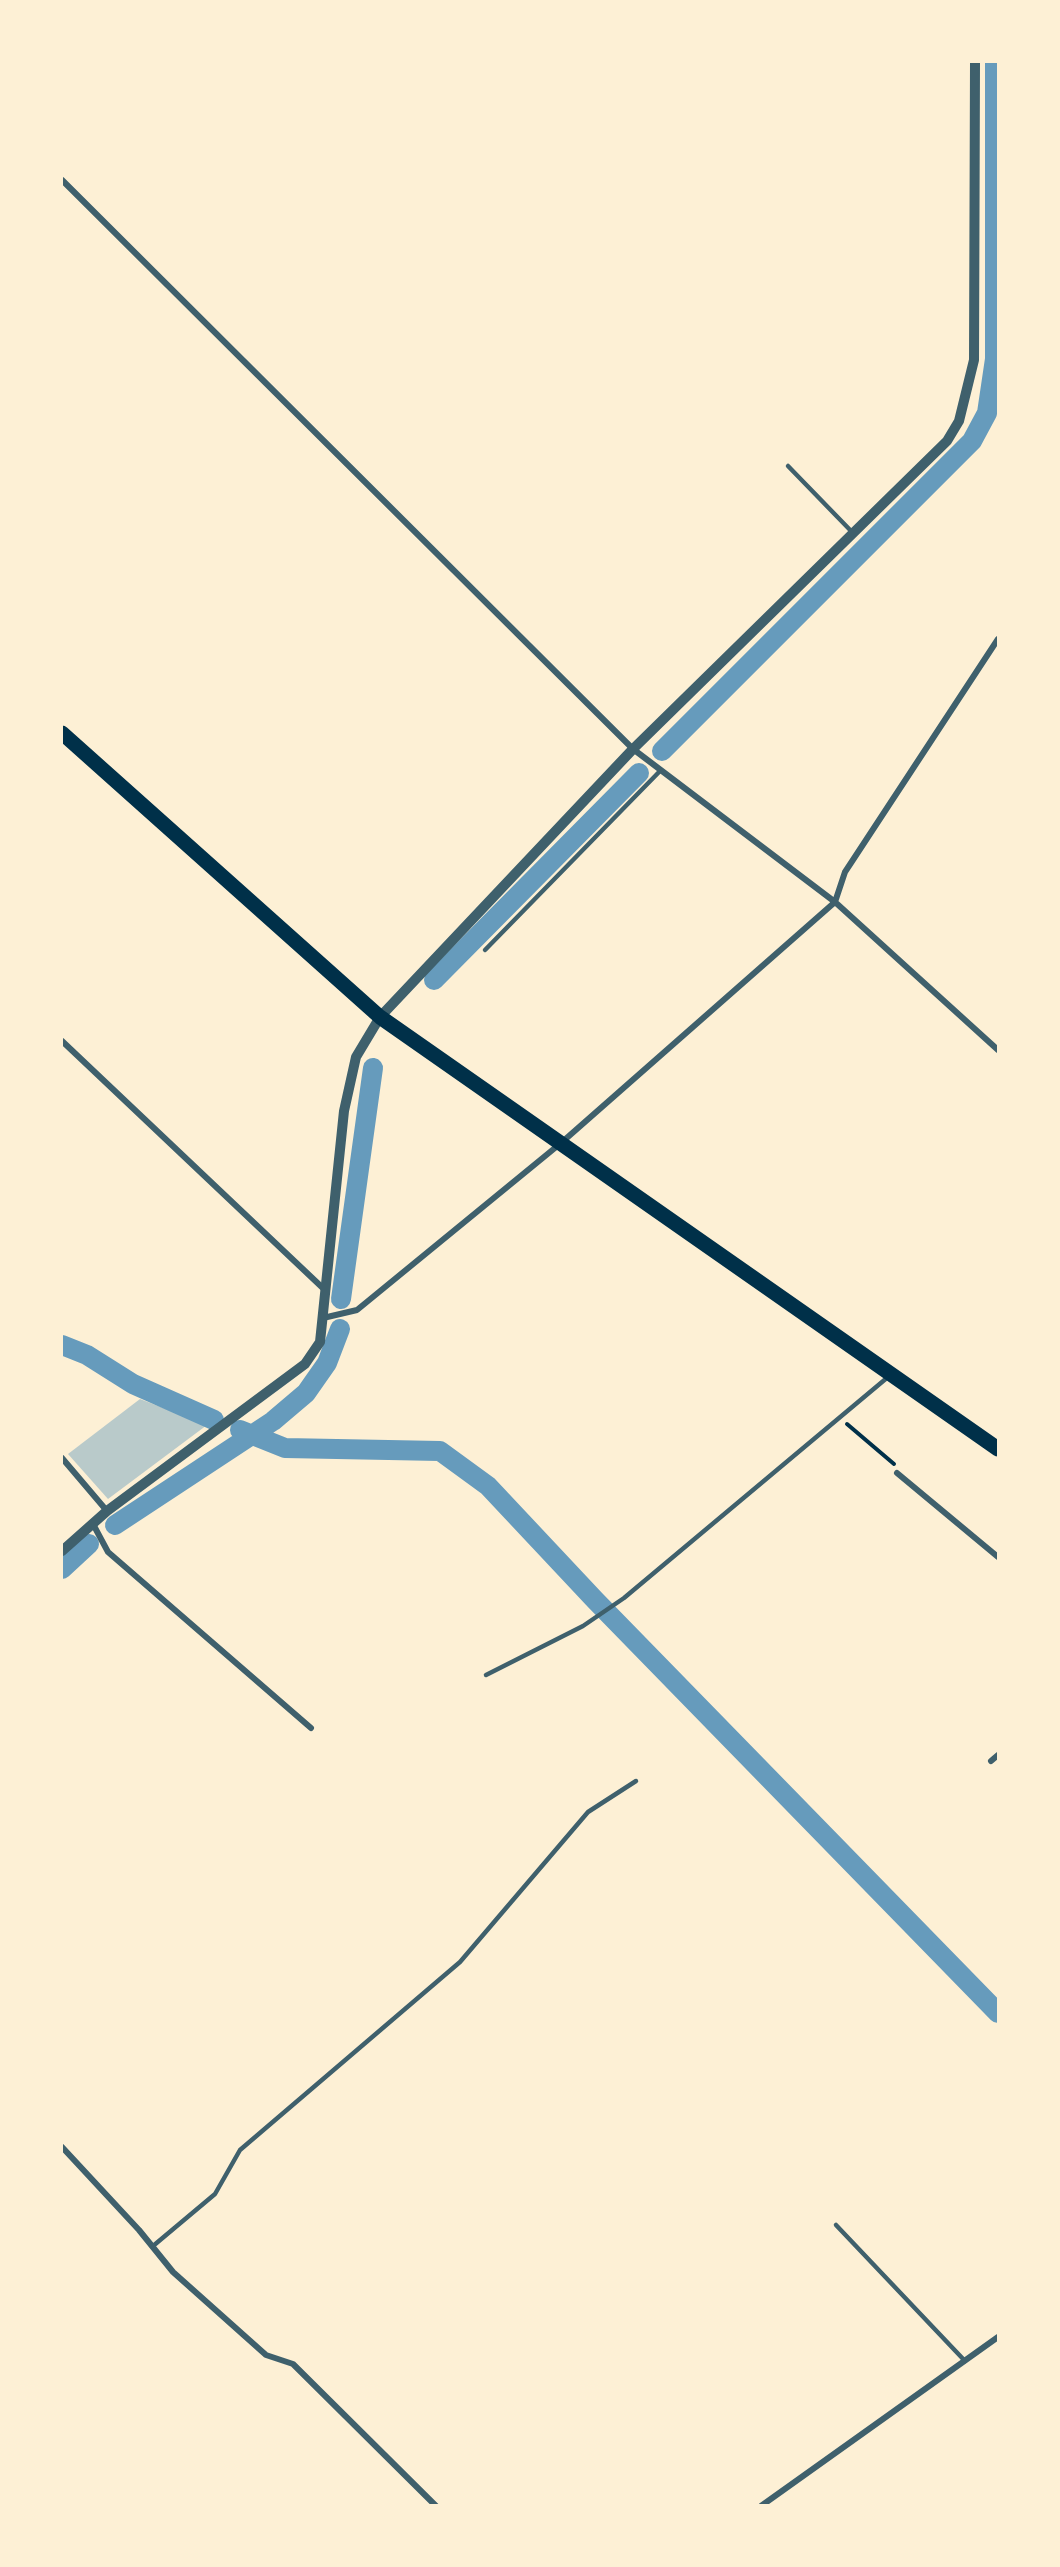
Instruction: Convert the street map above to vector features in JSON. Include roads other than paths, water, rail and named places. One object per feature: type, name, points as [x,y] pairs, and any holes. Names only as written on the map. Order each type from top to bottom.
[{"type":"main road","points":[[62,734],[380,1017],[891,1376],[999,1449]]},
{"type":"street","points":[[62,1551],[107,1510],[304,1364],[320,1342],[344,1111],[356,1057],[380,1017],[633,749],[947,441],[960,421],[974,360],[975,62]]},
{"type":"street","points":[[62,180],[633,749],[835,902],[999,1050]]},
{"type":"street","points":[[323,1318],[357,1310],[561,1143],[835,902],[845,872],[999,639]]},
{"type":"street","points":[[62,1041],[326,1291]]},
{"type":"street","points":[[62,1458],[107,1510]]},
{"type":"street","points":[[897,1473],[999,1557]]},
{"type":"street","points":[[93,1524],[108,1552],[311,1728]]},
{"type":"street","points":[[991,1761],[999,1755]]},
{"type":"street","points":[[62,2147],[153,2246],[173,2272],[266,2355],[293,2364],[436,2505]]},
{"type":"street","points":[[761,2505],[999,2337]]},
{"type":"lane","points":[[788,466],[853,533]]},
{"type":"lane","points":[[485,950],[661,770]]},
{"type":"lane","points":[[486,1675],[584,1626],[624,1598],[891,1376]]},
{"type":"lane","points":[[153,2246],[215,2194],[240,2150],[460,1962],[588,1812],[636,1781]]},
{"type":"lane","points":[[836,2225],[965,2361]]},
{"type":"waterway","points":[[662,751],[972,441],[987,413],[995,359],[995,62]]},
{"type":"waterway","points":[[434,980],[639,773]]},
{"type":"waterway","points":[[341,1299],[373,1068]]},
{"type":"waterway","points":[[115,1525],[273,1421],[306,1393],[327,1363],[340,1329]]},
{"type":"waterway","points":[[62,1345],[87,1355],[133,1384],[214,1420]]},
{"type":"waterway","points":[[240,1430],[285,1448],[440,1451],[488,1486],[595,1600],[998,2013]]},
{"type":"waterway","points":[[62,1569],[89,1544]]}]
